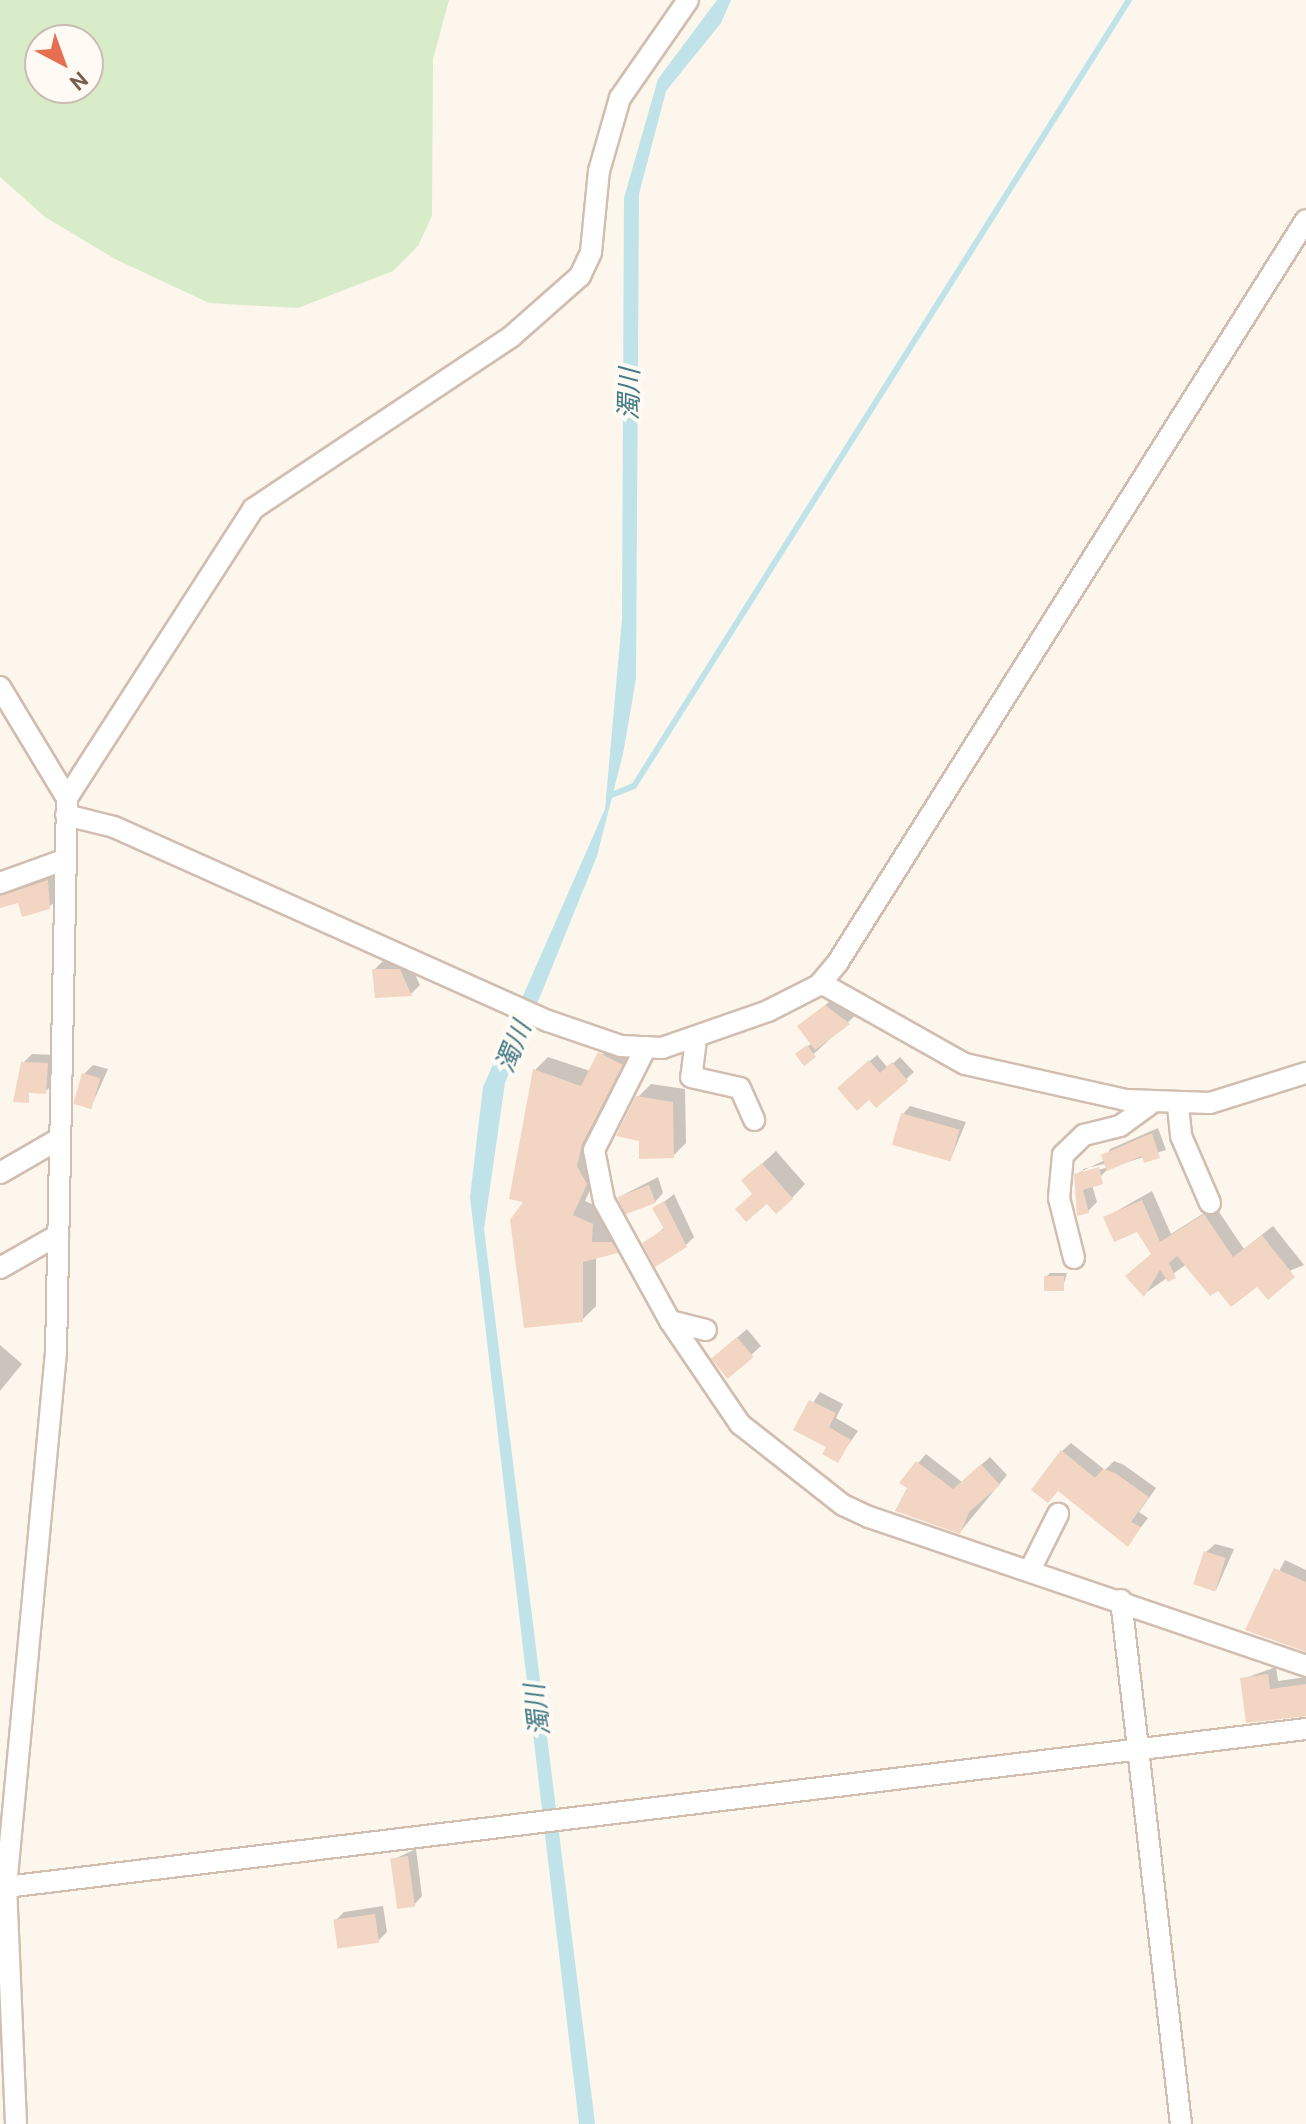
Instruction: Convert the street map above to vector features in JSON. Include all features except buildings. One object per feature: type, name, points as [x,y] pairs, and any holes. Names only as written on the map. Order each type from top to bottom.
[{"type":"street","points":[[16,2124],[4,1900],[9,1766],[56,1352],[66,807],[253,509],[512,336],[580,276],[591,252],[611,119],[688,0]]},
{"type":"street","points":[[0,687],[66,807],[548,1021],[646,1047],[696,1039],[821,983],[1306,220]]},
{"type":"street","points":[[0,883],[64,860]]},
{"type":"street","points":[[821,983],[965,1064],[1150,1104],[1178,1106],[1306,1073]]},
{"type":"street","points":[[696,1039],[691,1077],[740,1088],[754,1120]]},
{"type":"street","points":[[646,1047],[594,1150],[604,1201],[670,1321],[740,1424],[843,1505],[1306,1666]]},
{"type":"street","points":[[1074,1258],[1059,1198],[1063,1155],[1084,1135],[1120,1126],[1150,1104]]},
{"type":"street","points":[[1178,1106],[1181,1136],[1210,1203]]},
{"type":"street","points":[[0,1173],[59,1139]]},
{"type":"street","points":[[0,1268],[58,1235]]},
{"type":"street","points":[[670,1321],[706,1330]]},
{"type":"street","points":[[1030,1570],[1058,1514]]},
{"type":"street","points":[[1121,1600],[1135,1750],[1181,2124]]},
{"type":"street","points":[[4,1900],[577,1818],[1306,1729]]},
{"type":"green space","points":[[0,0],[449,0],[433,59],[432,216],[418,246],[393,271],[298,308],[209,303],[115,259],[45,217],[0,177]]},
{"type":"water","name":"濁川","points":[[717,0],[731,0],[721,23],[666,91],[639,194],[636,679],[623,754],[597,856],[505,1083],[484,1229],[595,2124],[579,2124],[470,1197],[483,1087],[605,809],[622,619],[624,198],[658,79]]},
{"type":"waterway","points":[[609,796],[634,786],[1129,0]]}]
